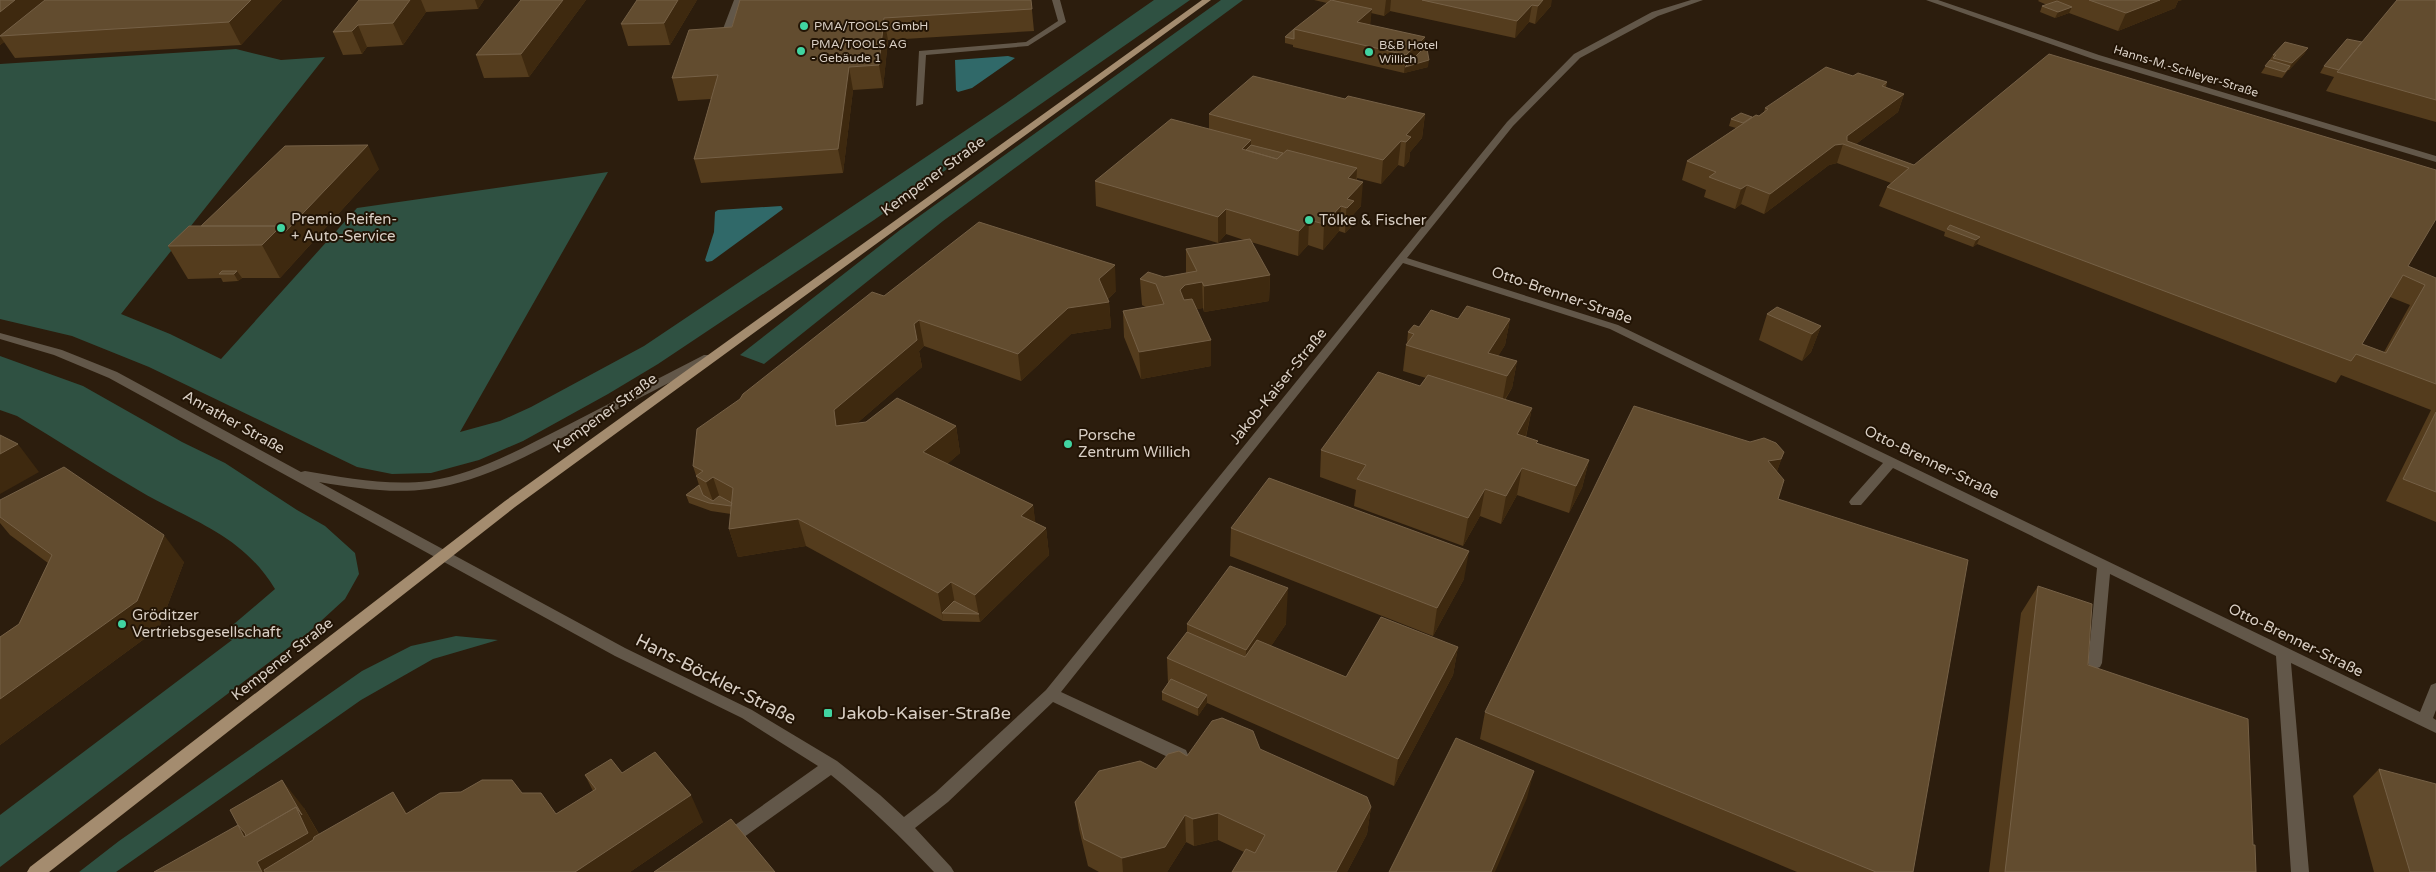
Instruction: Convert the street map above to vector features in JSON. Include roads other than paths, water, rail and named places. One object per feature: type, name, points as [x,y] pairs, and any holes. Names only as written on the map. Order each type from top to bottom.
[{"type":"main road","name":"Kempener Straße","points":[[36,872],[510,504],[1207,0]]},
{"type":"street","points":[[722,44],[738,0]]},
{"type":"street","points":[[919,104],[922,53],[1028,44],[1062,22],[1056,0]]},
{"type":"street","name":"Jakob-Kaiser-Straße","points":[[904,827],[942,797],[1052,694],[1510,124],[1569,61],[1655,14],[1699,0]]},
{"type":"street","name":"Hanns-M.-Schleyer-Straße","points":[[1930,0],[2096,57],[2436,159]]},
{"type":"street","name":"Otto-Brenner-Straße","points":[[1401,259],[1614,327],[2430,724]]},
{"type":"street","name":"Anrather Straße","points":[[0,336],[68,356],[113,375],[445,555]]},
{"type":"street","points":[[292,472],[352,484],[391,487],[429,485],[472,474],[517,456],[719,353]]},
{"type":"street","points":[[1856,502],[1892,461]]},
{"type":"street","name":"Hans-Böckler-Straße","points":[[445,555],[620,652],[746,714],[831,766],[904,827],[945,872]]},
{"type":"street","points":[[2096,663],[2104,564]]},
{"type":"street","points":[[2283,652],[2300,872]]},
{"type":"street","points":[[2430,724],[2436,689]]},
{"type":"street","points":[[1052,694],[1180,755]]},
{"type":"street","points":[[713,850],[831,766]]},
{"type":"water","points":[[1008,56],[1015,58],[972,88],[958,92],[956,90],[955,60]]},
{"type":"water","points":[[781,206],[783,209],[712,261],[707,262],[705,260],[714,232],[715,212],[718,210]]},
{"type":"place","name":"PMA/TOOLS GmbH","points":[[804,26]]},
{"type":"place","name":"PMA/TOOLS AG - Gebäude 1","points":[[801,51]]},
{"type":"place","name":"B&B Hotel Willich","points":[[1369,52]]},
{"type":"place","name":"Tölke & Fischer","points":[[1309,220]]},
{"type":"place","name":"Premio Reifen- + Auto-Service","points":[[281,228]]},
{"type":"place","name":"Porsche Zentrum Willich","points":[[1068,444]]},
{"type":"place","name":"Gröditzer Vertriebsgesellschaft","points":[[122,624]]},
{"type":"place","name":"Jakob-Kaiser-Straße","points":[[828,713]]}]
